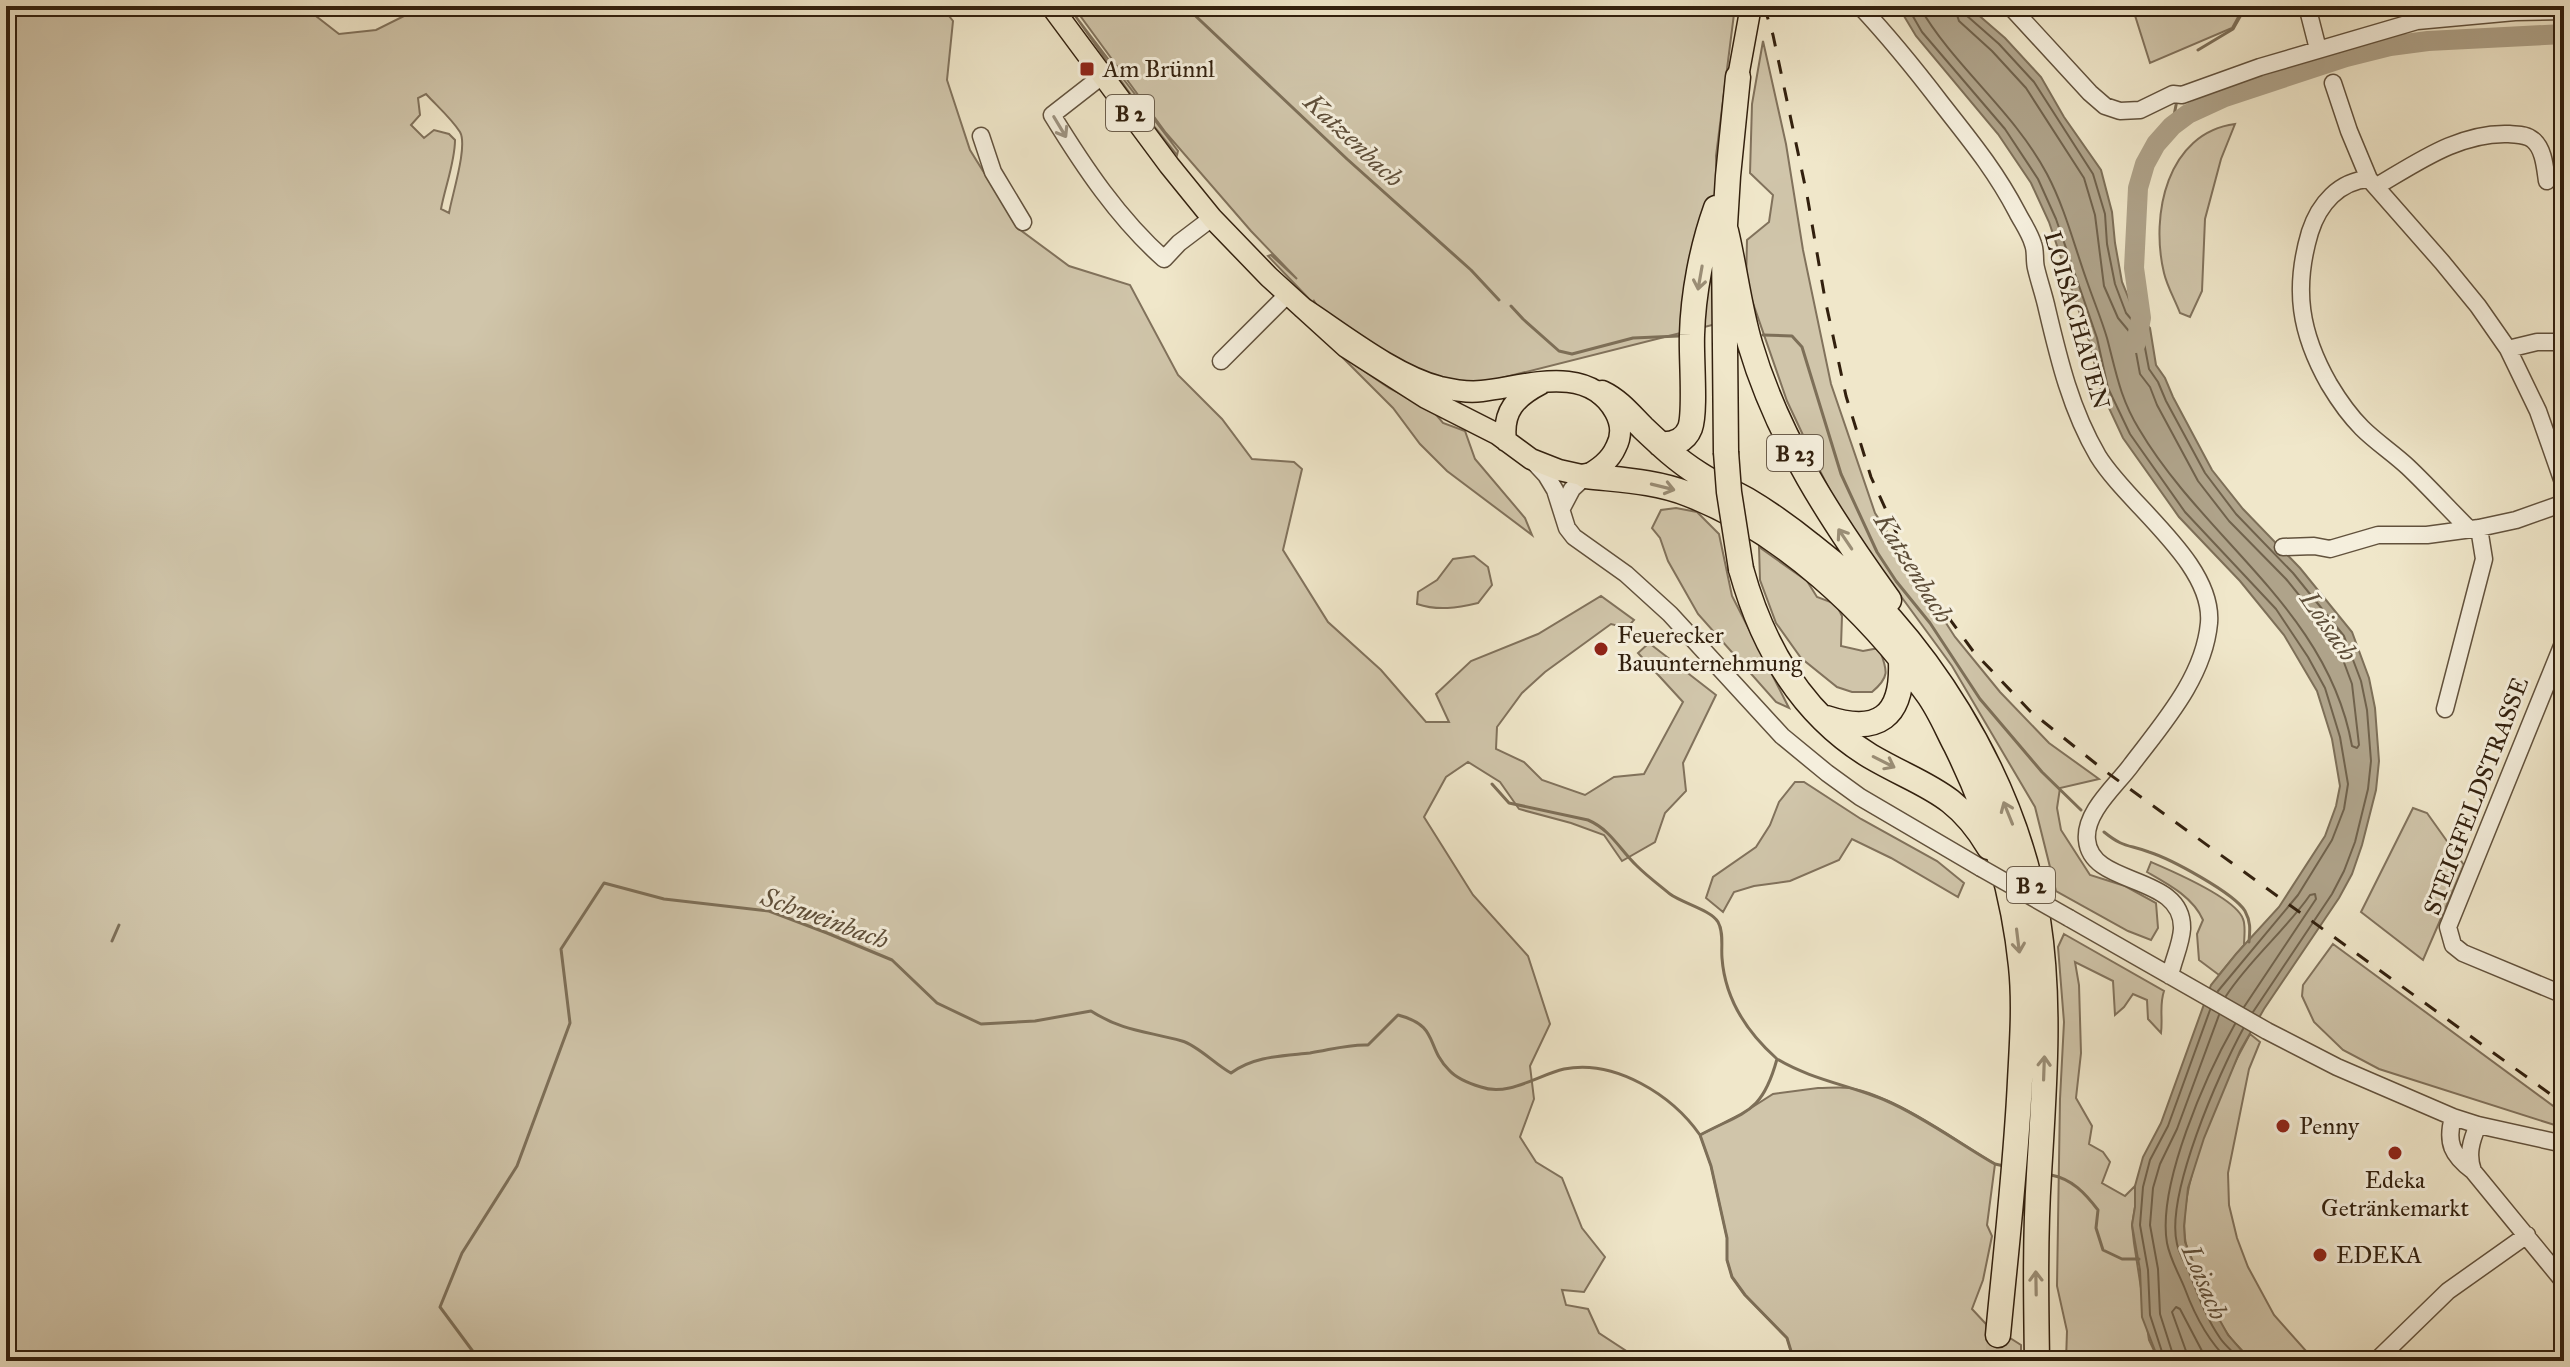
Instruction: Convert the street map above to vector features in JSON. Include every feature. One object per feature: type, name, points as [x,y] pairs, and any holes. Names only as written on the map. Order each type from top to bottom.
[{"type":"highway","name":"B 23","points":[[1738,77],[1723,271],[1726,452],[1741,569],[1756,618],[1793,685],[1821,716],[1852,744],[1932,786],[1952,801],[1964,812],[1992,866]]},
{"type":"highway","name":"B 23","points":[[1660,444],[1676,443],[1687,434],[1692,423],[1695,303],[1712,221],[1728,176]]},
{"type":"highway","name":"B 23","points":[[1726,231],[1750,345],[1767,392],[1818,497],[1909,626],[1909,656]]},
{"type":"highway","name":"B 2","points":[[1602,393],[1621,406],[1680,461],[1749,501],[1812,545],[1865,593],[1909,656],[1976,787],[1992,866],[2012,903],[2023,1011],[2017,1137],[1998,1335]]},
{"type":"highway","name":"B 2","points":[[1586,476],[1655,484],[1685,493],[1739,519],[1789,552],[1940,682],[1995,782],[2018,840],[2038,922],[2044,1011],[2035,1265],[2037,1361]]},
{"type":"highway","points":[[1821,716],[1859,726],[1877,721],[1893,707],[1898,697],[1909,656]]},
{"type":"main road","name":"B 2","points":[[1051,6],[1212,218],[1346,347],[1432,392],[1531,459],[1586,476]]},
{"type":"main road","name":"B 23","points":[[1738,77],[1751,6]]},
{"type":"main road","name":"B 2","points":[[1432,392],[1465,392],[1528,382],[1571,382],[1602,393]]},
{"type":"main road","points":[[1506,441],[1506,418],[1511,405],[1523,393],[1544,382]]},
{"type":"main road","points":[[1586,476],[1611,456],[1620,434],[1618,418],[1602,393]]},
{"type":"street","name":"LOISACHAUEN","points":[[1860,6],[1917,72],[1996,174],[2033,244],[2036,269],[2065,382],[2089,439],[2117,481],[2182,555],[2200,580],[2207,597],[2209,625],[2204,655],[2197,669],[2176,705],[2097,809],[2086,837],[2089,850],[2096,860],[2170,899],[2182,928],[2170,976]]},
{"type":"street","name":"LOISACHAUEN","points":[[1870,6],[1880,28]]},
{"type":"street","points":[[2010,6],[2090,93],[2105,106],[2120,111],[2140,110],[2260,67],[2417,21],[2564,11]]},
{"type":"street","points":[[2307,6],[2318,49]]},
{"type":"street","points":[[1102,76],[1052,115],[1117,211],[1164,259],[1179,243],[1212,218]]},
{"type":"street","points":[[2333,83],[2349,131],[2373,183],[2460,284],[2508,349],[2538,411],[2564,485]]},
{"type":"street","points":[[2445,709],[2484,559],[2473,528],[2358,425],[2340,402],[2307,339],[2302,316],[2303,256],[2313,223],[2328,199],[2343,184],[2373,183],[2446,146],[2499,134],[2524,135],[2535,142],[2541,152],[2547,181]]},
{"type":"street","points":[[981,136],[993,172],[1023,222]]},
{"type":"street","points":[[1221,361],[1295,301]]},
{"type":"street","points":[[2508,349],[2537,342],[2564,342]]},
{"type":"street","points":[[1531,459],[1551,482],[1565,523],[1574,537],[1626,574],[1670,614],[1782,736],[1860,797],[1992,866],[2069,918],[2267,1031],[2337,1067],[2453,1117],[2564,1144]]},
{"type":"street","points":[[1562,508],[1572,489],[1586,476]]},
{"type":"street","points":[[2283,547],[2330,549],[2378,535],[2427,535],[2473,528],[2516,520],[2564,503]]},
{"type":"street","name":"STEIGFELDSTRASSE","points":[[2564,641],[2448,927],[2453,945],[2463,953],[2564,995]]},
{"type":"street","points":[[2453,1117],[2448,1133],[2456,1158],[2473,1171],[2564,1282]]},
{"type":"street","points":[[2473,1171],[2469,1161],[2470,1146],[2478,1125]]},
{"type":"street","points":[[2376,1361],[2448,1291],[2527,1235]]},
{"type":"shaded area","points":[[6,6],[303,6],[339,34],[376,30],[424,6],[941,6],[953,21],[947,80],[970,150],[1019,229],[1069,266],[1130,285],[1178,375],[1222,419],[1252,459],[1294,462],[1302,469],[1283,550],[1328,622],[1381,670],[1426,722],[1449,722],[1436,694],[1471,661],[1538,634],[1601,596],[1634,620],[1627,628],[1611,624],[1545,672],[1522,693],[1497,727],[1496,749],[1524,762],[1542,780],[1585,795],[1614,777],[1644,774],[1683,702],[1638,653],[1649,643],[1716,695],[1683,763],[1686,791],[1665,813],[1655,842],[1622,861],[1604,835],[1519,809],[1500,782],[1468,762],[1446,777],[1424,817],[1473,895],[1528,956],[1550,1024],[1530,1066],[1534,1099],[1520,1137],[1536,1162],[1562,1178],[1582,1228],[1605,1257],[1584,1292],[1562,1290],[1566,1305],[1588,1309],[1599,1333],[1628,1352],[1675,1355],[1689,1361],[6,1361]],"holes":[[[426,94],[448,117],[462,139],[461,159],[449,213],[441,209],[455,140],[449,134],[434,130],[424,138],[411,125],[420,115],[418,98]]]},
{"type":"shaded area","points":[[1068,6],[1178,151],[1177,155],[1146,116]]},
{"type":"shaded area","points":[[1073,6],[1735,6],[1716,156],[1717,227],[1732,320],[1478,384],[1416,374],[1322,313],[1314,301],[1268,256],[1271,255],[1297,279],[1166,133]]},
{"type":"shaded area","points":[[2132,6],[2244,6],[2232,28],[2150,63]]},
{"type":"shaded area","points":[[1763,41],[1786,144],[1803,250],[1831,384],[1875,513],[1955,637],[2000,692],[2049,743],[2099,779],[2060,788],[2057,808],[2061,830],[2090,875],[2125,886],[2156,903],[2158,928],[2151,940],[2128,931],[2056,891],[2035,807],[1952,666],[1845,520],[1787,401],[1746,283],[1747,240],[1769,222],[1773,195],[1750,173],[1752,104]]},
{"type":"shaded area","points":[[2235,124],[2221,159],[2205,219],[2202,291],[2190,317],[2180,313],[2164,273],[2160,250],[2162,203],[2179,160],[2193,143],[2212,131]]},
{"type":"shaded area","points":[[1339,354],[1389,388],[1433,411],[1443,423],[1465,431],[1475,459],[1525,518],[1532,535],[1447,471],[1420,444],[1393,408]]},
{"type":"shaded area","points":[[1676,508],[1697,512],[1719,534],[1732,596],[1789,708],[1776,702],[1698,614],[1668,561],[1660,538],[1652,528],[1661,510]]},
{"type":"shaded area","points":[[1759,547],[1807,581],[1817,597],[1836,604],[1842,616],[1841,646],[1863,651],[1879,648],[1886,672],[1872,692],[1852,692],[1837,687],[1801,658],[1776,623],[1760,580]]},
{"type":"shaded area","points":[[1474,556],[1488,567],[1492,585],[1478,603],[1448,608],[1417,604],[1418,592],[1437,580],[1453,559]]},
{"type":"shaded area","points":[[1795,782],[1804,782],[1861,819],[1937,861],[1964,883],[1958,897],[1852,839],[1839,860],[1790,881],[1734,892],[1723,912],[1706,898],[1713,877],[1756,847],[1770,825],[1779,802]]},
{"type":"shaded area","points":[[2413,808],[2427,813],[2464,865],[2423,960],[2361,912]]},
{"type":"shaded area","points":[[2151,862],[2229,902],[2243,919],[2244,945],[2219,975],[2199,960],[2197,934],[2203,920],[2199,912],[2179,892],[2147,872]]},
{"type":"shaded area","points":[[2064,934],[2164,991],[2161,1033],[2148,1019],[2147,1000],[2133,994],[2115,1015],[2113,981],[2075,962],[2079,985],[2081,1053],[2076,1098],[2092,1126],[2089,1144],[2103,1152],[2110,1162],[2102,1183],[2125,1196],[2135,1186],[2134,1243],[2149,1340],[2159,1361],[2066,1361],[2067,1331],[2057,1286],[2064,1022],[2058,947]]},
{"type":"shaded area","points":[[2333,944],[2564,1114],[2564,1128],[2379,1069],[2343,1050],[2314,1022],[2302,996],[2303,985]]},
{"type":"shaded area","points":[[2250,1034],[2260,1042],[2249,1069],[2228,1173],[2229,1205],[2248,1267],[2274,1315],[2315,1361],[2251,1361],[2229,1337],[2216,1314],[2196,1272],[2185,1238],[2188,1190],[2195,1162],[2227,1078]]},
{"type":"shaded area","points":[[1818,1088],[1850,1088],[1867,1092],[1924,1120],[1995,1164],[1987,1225],[1992,1236],[1983,1280],[1972,1309],[1986,1324],[1988,1340],[2010,1338],[2021,1345],[2021,1361],[1794,1361],[1787,1338],[1732,1277],[1711,1166],[1700,1135],[1773,1094]]},
{"type":"water","name":"Loisach","points":[[1898,6],[1968,6],[2005,38],[2041,77],[2101,170],[2112,212],[2122,282],[2133,309],[2150,328],[2156,365],[2212,470],[2243,509],[2300,568],[2352,632],[2369,678],[2379,761],[2376,790],[2352,874],[2240,1051],[2204,1138],[2188,1188],[2185,1242],[2209,1301],[2228,1335],[2251,1361],[2159,1361],[2142,1317],[2140,1270],[2132,1225],[2135,1186],[2143,1157],[2161,1123],[2211,985],[2279,907],[2325,836],[2340,786],[2332,739],[2317,691],[2284,635],[2240,581],[2179,517],[2123,438],[2101,391],[2089,341],[2049,222],[2031,183],[1998,134],[1916,36]]},
{"type":"waterway","name":"Katzenbach","points":[[1185,6],[1347,159],[1471,270],[1499,300]]},
{"type":"waterway","points":[[2198,50],[2233,29],[2246,6]]},
{"type":"waterway","points":[[2136,343],[2141,318],[2134,268],[2138,188],[2145,164],[2156,144],[2188,114],[2225,97],[2346,57],[2390,46],[2564,34]]},
{"type":"waterway","points":[[2172,126],[2177,100]]},
{"type":"waterway","name":"Katzenbach","points":[[1511,306],[1559,351],[1572,354],[1633,338],[1679,336]]},
{"type":"waterway","name":"Katzenbach","points":[[1763,335],[1792,336],[1802,347],[1841,474],[1877,552],[1896,581],[1930,623],[1980,699],[2042,772],[2081,810]]},
{"type":"waterway","points":[[1492,784],[1509,803],[1596,824],[1641,870],[1670,894],[1714,918],[1721,930],[1724,973],[1733,1001],[1747,1026],[1776,1058]]},
{"type":"waterway","name":"Katzenbach","points":[[2104,832],[2121,843],[2172,862],[2228,895],[2247,915],[2249,942]]},
{"type":"waterway","name":"Schweinbach","points":[[480,1361],[440,1307],[462,1253],[517,1166],[570,1023],[561,949],[604,883],[664,899],[769,911],[892,960],[937,1003],[981,1024],[1035,1021],[1091,1011],[1125,1027],[1188,1043],[1231,1073],[1249,1063],[1269,1058],[1368,1045],[1398,1015],[1420,1025],[1449,1070],[1473,1084],[1502,1089],[1564,1069],[1603,1069],[1641,1083],[1658,1094],[1674,1106],[1700,1135]]},
{"type":"waterway","points":[[112,941],[119,925]]},
{"type":"waterway","points":[[1794,1361],[1787,1338],[1732,1277],[1711,1166],[1700,1135],[1750,1109],[1765,1091],[1777,1059],[1901,1107],[1995,1164],[2004,1166]]},
{"type":"waterway","points":[[2051,1175],[2078,1188],[2098,1210],[2096,1228],[2103,1250],[2122,1259],[2139,1259]]},
{"type":"tunnel","points":[[1998,1335],[1998,1361]]},
{"type":"railway","points":[[1764,6],[1807,195],[1846,396],[1871,477],[1900,541],[1927,588],[1973,651],[2030,711],[2105,771],[2564,1104]]},
{"type":"place","name":"Am Brünnl","points":[[1087,69]]},
{"type":"place","name":"Feuerecker Bauunternehmung","points":[[1601,649]]},
{"type":"place","name":"Penny","points":[[2283,1126]]},
{"type":"place","name":"Edeka Getränkemarkt","points":[[2395,1153]]},
{"type":"place","name":"EDEKA","points":[[2320,1255]]}]
